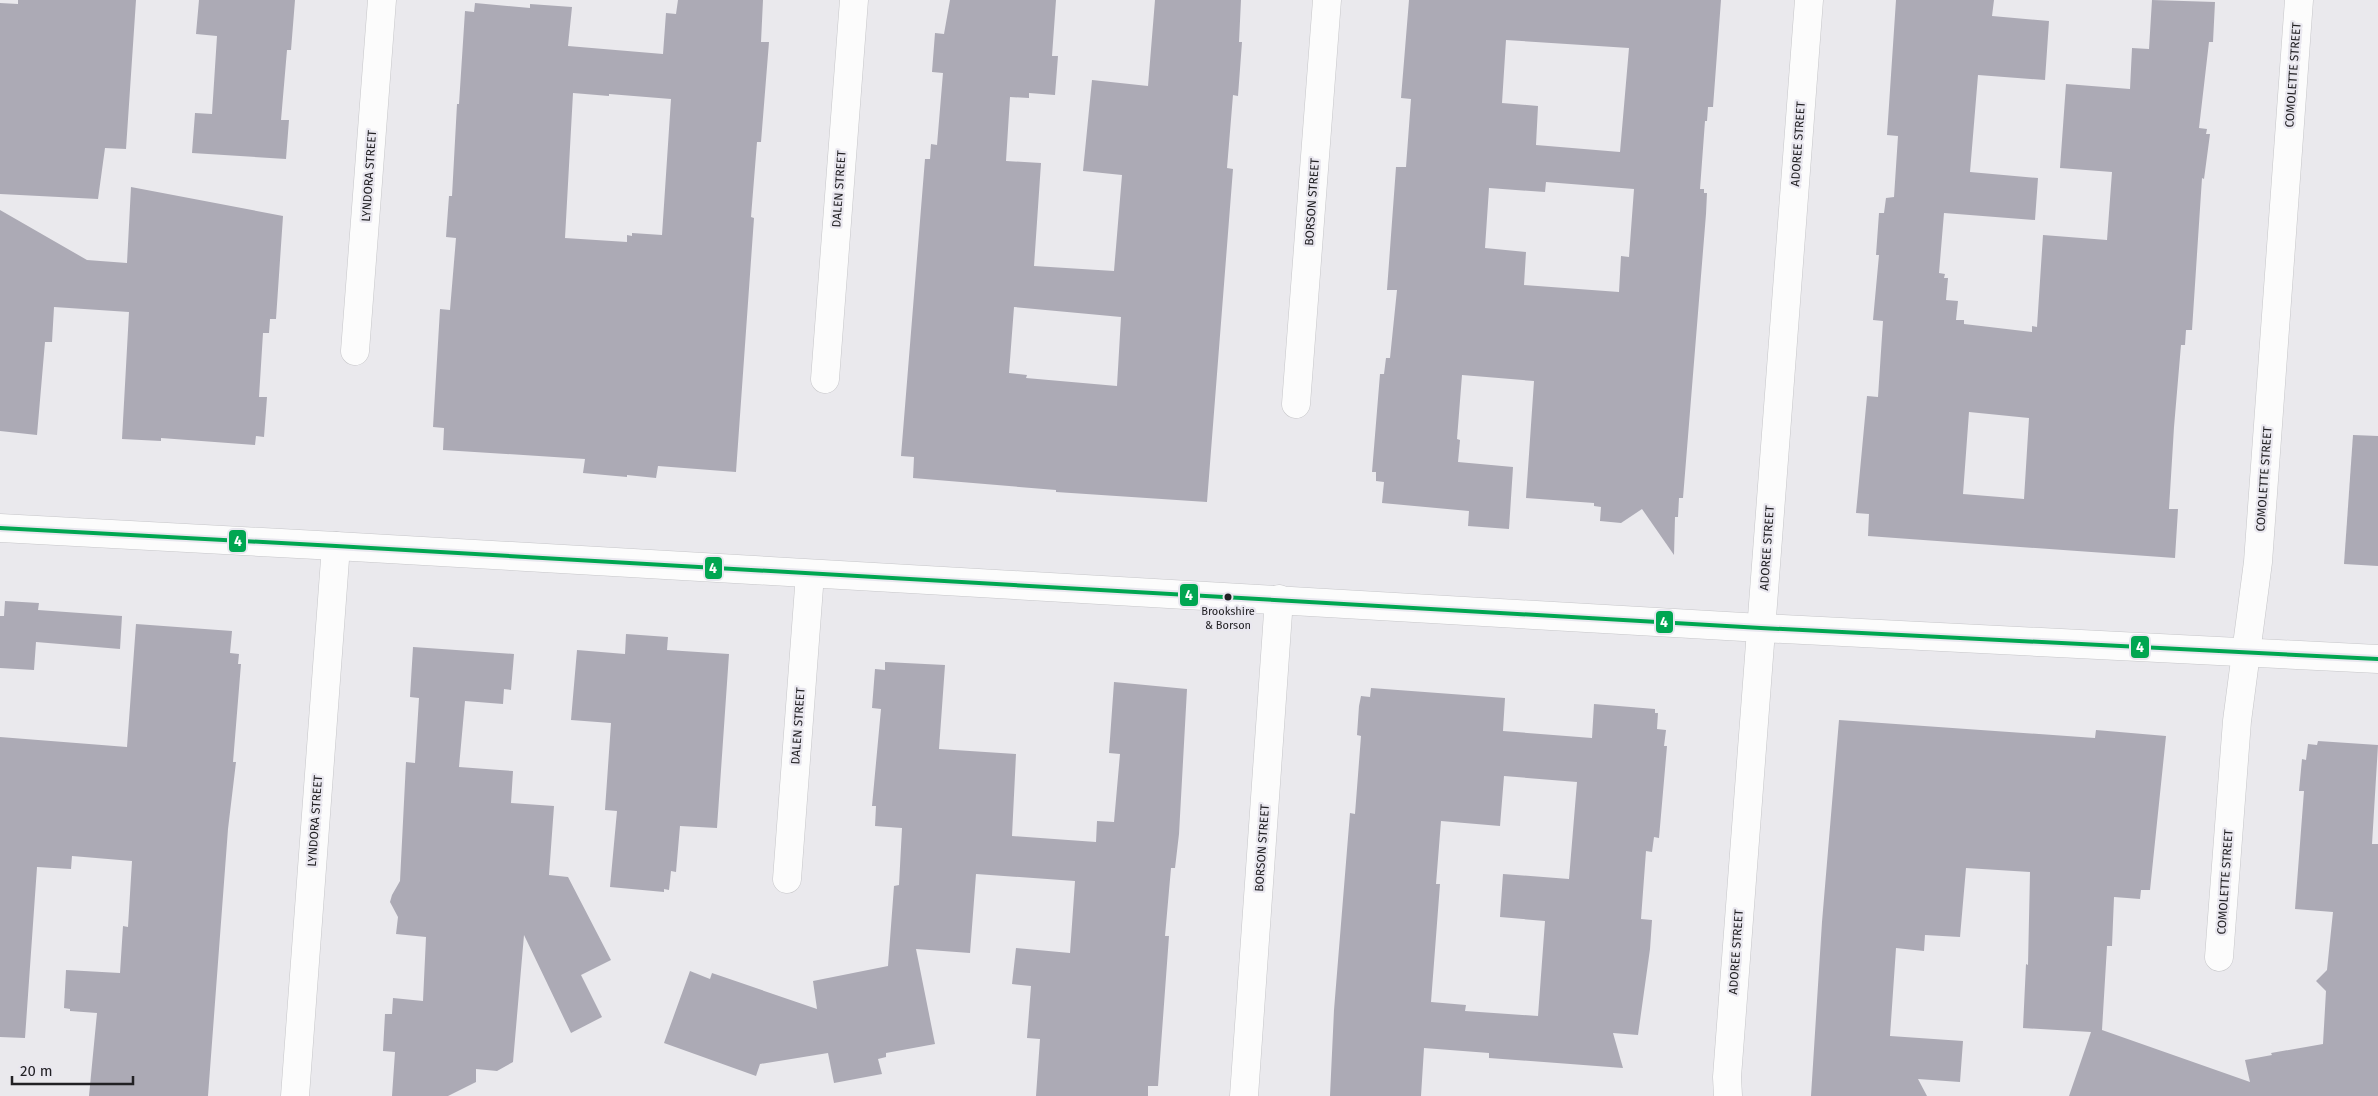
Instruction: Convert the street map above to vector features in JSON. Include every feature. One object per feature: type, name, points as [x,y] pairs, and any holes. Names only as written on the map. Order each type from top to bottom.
[{"type":"street","name":"LYNDORA STREET","points":[[355,351],[382,0]]},
{"type":"street","name":"DALEN STREET","points":[[825,378],[854,0]]},
{"type":"street","name":"BORSON STREET","points":[[1296,404],[1327,0]]},
{"type":"street","name":"ADOREE STREET","points":[[1728,1096],[1727,1077],[1809,0]]},
{"type":"street","name":"COMOLETTE STREET","points":[[2219,957],[2237,722],[2258,562],[2298,0]]},
{"type":"street","points":[[0,528],[1279,599],[1761,628],[2378,659]]},
{"type":"street","name":"LYNDORA STREET","points":[[295,1096],[336,546]]},
{"type":"street","name":"DALEN STREET","points":[[787,879],[810,574]]},
{"type":"street","name":"BORSON STREET","points":[[1244,1096],[1279,599]]},
{"type":"building","points":[[18,0],[136,0],[126,149],[105,148],[98,199],[0,194],[0,3],[18,4]]},
{"type":"building","points":[[199,0],[295,0],[291,50],[287,50],[281,120],[289,120],[286,159],[192,153],[195,113],[212,114],[217,36],[196,34]]},
{"type":"building","points":[[678,0],[763,0],[761,42],[769,42],[761,142],[757,142],[751,217],[754,218],[736,472],[658,466],[656,478],[627,475],[627,477],[583,473],[585,459],[443,450],[444,428],[433,427],[440,309],[450,310],[456,238],[446,237],[449,196],[452,196],[465,11],[474,12],[475,3],[530,8],[530,4],[572,7],[568,46],[663,54],[666,13],[676,14]],"holes":[[[573,93],[609,96],[609,94],[671,99],[662,235],[632,233],[632,236],[627,235],[627,242],[565,238]]]},
{"type":"building","points":[[950,0],[1056,0],[1052,56],[1058,56],[1055,95],[1029,93],[1029,98],[1010,97],[1006,161],[1041,163],[1034,266],[1114,271],[1122,175],[1083,171],[1092,80],[1148,86],[1155,0],[1241,0],[1239,42],[1242,42],[1238,96],[1233,95],[1227,168],[1233,169],[1207,502],[1056,492],[1056,490],[913,478],[914,457],[901,456],[925,159],[930,159],[931,144],[937,145],[943,73],[932,72],[935,33],[944,34]],"holes":[[[1014,307],[1121,317],[1117,386],[1026,378],[1027,375],[1009,373]]]},
{"type":"building","points":[[1409,0],[1721,0],[1713,107],[1708,107],[1707,121],[1705,121],[1700,189],[1704,189],[1704,193],[1707,193],[1706,214],[1683,498],[1679,498],[1678,517],[1675,517],[1674,555],[1642,509],[1621,523],[1600,521],[1601,507],[1594,506],[1594,503],[1526,498],[1534,381],[1462,375],[1457,439],[1460,440],[1458,462],[1513,467],[1509,529],[1468,526],[1469,511],[1382,503],[1384,482],[1376,481],[1376,472],[1372,472],[1380,374],[1384,374],[1386,358],[1390,358],[1397,290],[1387,290],[1396,167],[1406,167],[1411,99],[1401,98]],"holes":[[[1506,40],[1629,48],[1620,152],[1536,145],[1538,106],[1502,103]],[[1546,182],[1634,189],[1629,257],[1621,256],[1619,292],[1524,285],[1526,252],[1485,248],[1489,188],[1545,192]]]},
{"type":"building","points":[[1896,0],[1994,0],[1992,16],[2049,21],[2045,80],[1978,75],[1970,172],[2038,178],[2035,220],[1944,213],[1939,273],[1945,274],[1944,278],[1948,278],[1946,300],[1958,301],[1956,320],[1964,320],[1964,324],[2032,332],[2032,326],[2037,327],[2043,235],[2107,240],[2112,172],[2060,168],[2066,84],[2130,89],[2132,48],[2149,49],[2152,0],[2215,2],[2213,42],[2209,42],[2199,128],[2207,129],[2206,134],[2210,134],[2204,179],[2202,178],[2192,330],[2186,330],[2185,345],[2181,345],[2174,427],[2169,509],[2178,509],[2175,558],[1868,536],[1869,514],[1856,513],[1867,396],[1878,397],[1883,321],[1873,320],[1879,255],[1876,255],[1879,213],[1884,213],[1886,198],[1894,197],[1898,136],[1887,135]],"holes":[[[1969,412],[2029,418],[2024,499],[1963,494]]]},
{"type":"building","points":[[131,187],[283,216],[276,319],[270,319],[269,333],[263,333],[259,397],[267,397],[264,437],[256,436],[255,445],[161,438],[161,441],[122,439],[129,312],[54,307],[52,342],[45,342],[37,435],[0,431],[0,210],[87,260],[127,263]]},
{"type":"building","points":[[2353,435],[2378,436],[2378,566],[2344,564]]},
{"type":"building","points":[[5,601],[39,603],[38,610],[122,616],[120,649],[36,642],[34,670],[0,668],[0,616],[4,616]]},
{"type":"building","points":[[136,624],[232,631],[230,653],[239,654],[238,664],[241,664],[233,762],[236,762],[228,829],[208,1096],[89,1096],[97,1013],[70,1011],[70,1009],[64,1008],[66,970],[120,973],[123,926],[128,927],[132,861],[72,856],[71,869],[37,867],[25,1038],[0,1037],[0,737],[127,747]]},
{"type":"building","points":[[626,634],[668,637],[667,650],[729,654],[717,828],[680,826],[676,872],[671,871],[669,890],[664,889],[664,892],[610,887],[617,811],[605,810],[611,723],[571,720],[577,650],[625,654]]},
{"type":"building","points":[[413,647],[514,654],[511,690],[504,689],[503,704],[465,701],[459,767],[513,771],[511,803],[554,806],[549,875],[568,877],[611,960],[581,975],[602,1017],[571,1033],[524,935],[513,1062],[497,1071],[476,1069],[476,1082],[448,1096],[392,1096],[395,1052],[383,1051],[385,1014],[392,1014],[393,998],[423,1001],[426,937],[396,934],[398,917],[390,902],[400,881],[406,762],[415,763],[419,698],[410,697]]},
{"type":"building","points":[[885,662],[945,665],[939,749],[1016,754],[1012,836],[1096,842],[1097,821],[1114,822],[1120,754],[1109,753],[1114,682],[1187,689],[1179,834],[1175,868],[1171,868],[1165,936],[1169,936],[1158,1086],[1148,1086],[1148,1096],[1036,1096],[1040,1039],[1027,1038],[1031,986],[1012,984],[1016,948],[1070,953],[1075,881],[976,874],[970,953],[916,949],[935,1044],[886,1053],[886,1057],[878,1059],[882,1074],[834,1083],[828,1053],[760,1064],[756,1076],[664,1043],[690,971],[710,979],[712,973],[817,1009],[813,981],[888,966],[894,886],[899,885],[902,828],[875,826],[876,806],[872,806],[881,709],[872,708],[875,669],[885,670]]},
{"type":"building","points":[[1371,688],[1505,698],[1503,731],[1592,738],[1594,704],[1655,709],[1655,713],[1658,713],[1657,729],[1666,730],[1664,746],[1667,746],[1659,838],[1654,837],[1652,852],[1646,851],[1641,919],[1652,920],[1650,949],[1638,1035],[1613,1033],[1623,1068],[1489,1058],[1489,1053],[1424,1048],[1421,1096],[1330,1096],[1334,1010],[1350,813],[1355,814],[1361,736],[1357,735],[1359,706],[1361,696],[1370,697]],"holes":[[[1504,776],[1577,782],[1569,879],[1503,874],[1500,917],[1545,921],[1538,1016],[1465,1011],[1466,1005],[1431,1002],[1440,884],[1436,884],[1441,821],[1500,826]]]},
{"type":"building","points":[[1839,720],[2095,738],[2096,730],[2166,736],[2150,890],[2141,890],[2140,899],[2114,897],[2112,946],[2107,946],[2102,1030],[2250,1082],[2245,1060],[2272,1055],[2271,1053],[2323,1044],[2326,991],[2316,981],[2327,970],[2333,912],[2295,909],[2304,791],[2299,791],[2302,759],[2306,760],[2308,744],[2317,745],[2318,741],[2378,745],[2372,844],[2378,844],[2378,1096],[2069,1096],[2091,1032],[2023,1028],[2026,964],[2028,965],[2030,872],[1966,868],[1960,937],[1925,935],[1924,951],[1896,948],[1890,1036],[1963,1041],[1960,1082],[1918,1079],[1927,1096],[1811,1096],[1822,922]]},
{"type":"transit line","name":"4","points":[[0,528],[1761,628],[2378,659]]},
{"type":"place","name":"Brookshire & Borson","points":[[1228,597]]}]
